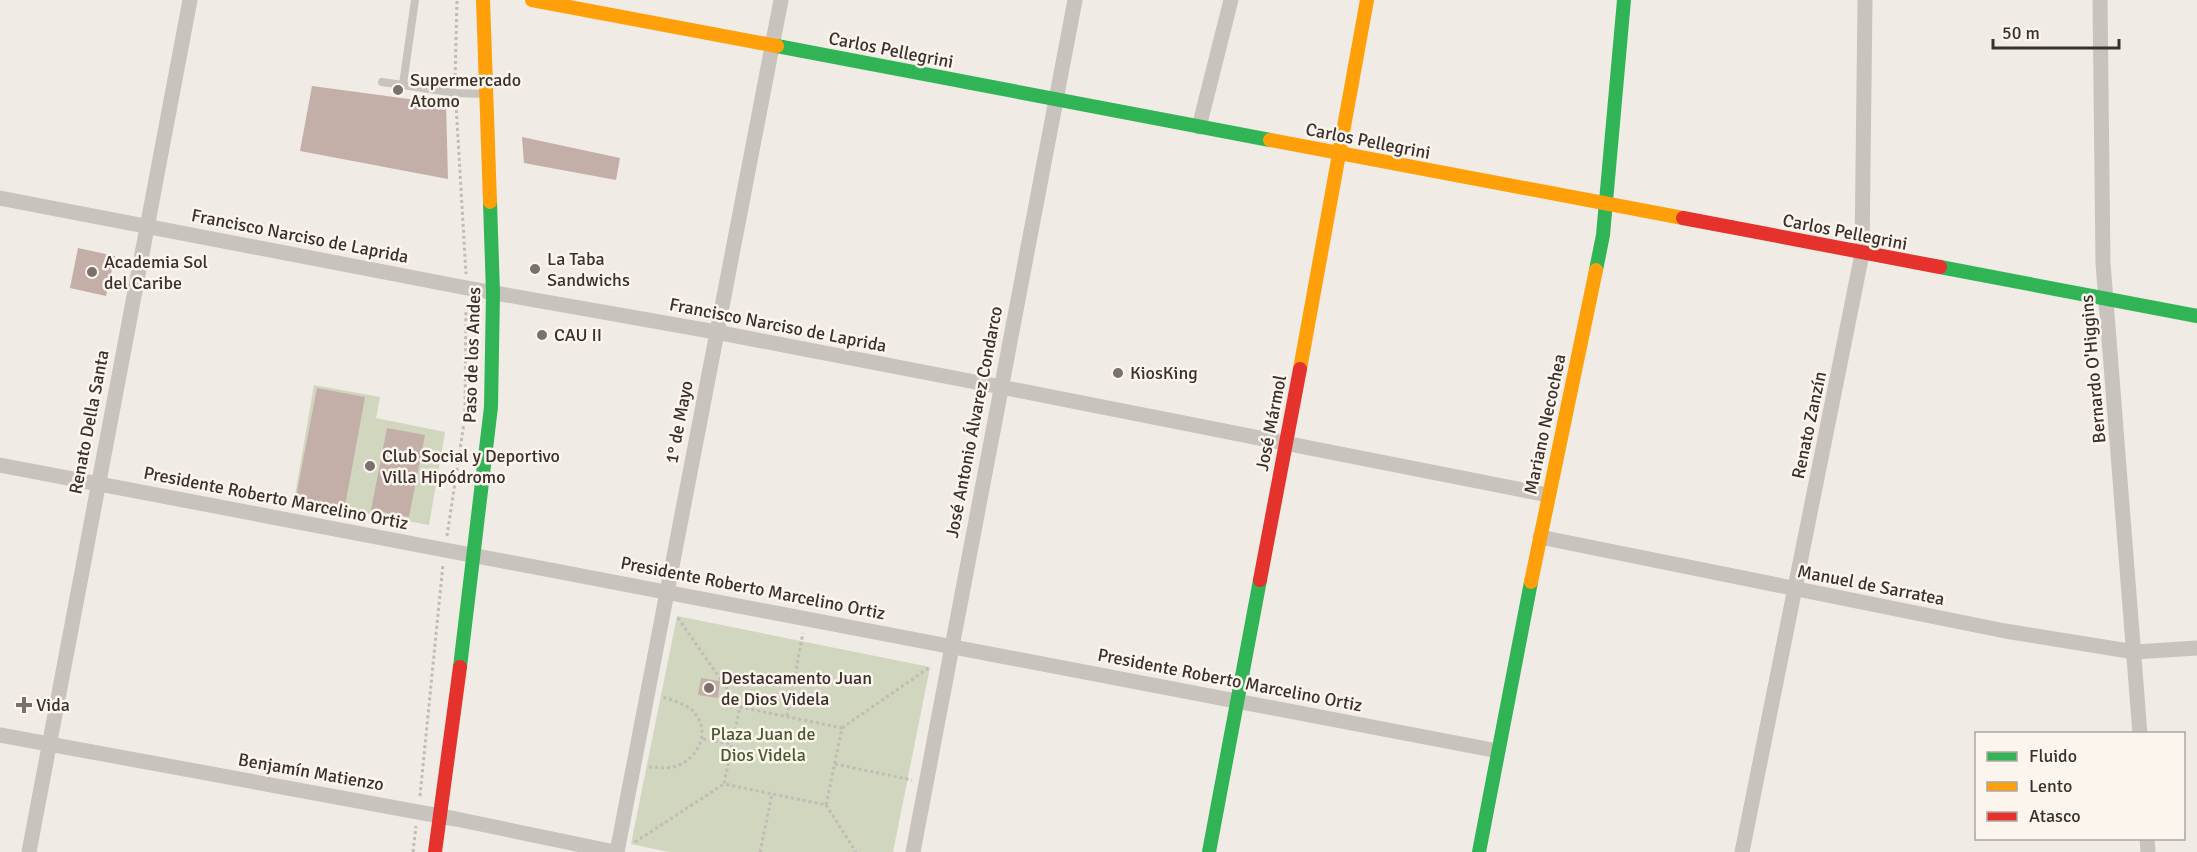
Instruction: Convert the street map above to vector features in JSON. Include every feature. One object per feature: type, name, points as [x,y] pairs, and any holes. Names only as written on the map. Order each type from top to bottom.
[{"type":"street","name":"Renato Della Santa","points":[[29,852],[190,0]]},
{"type":"street","name":"Paso de los Andes","points":[[435,852],[491,407],[493,293],[483,0]]},
{"type":"street","name":"Carlos Pellegrini","points":[[532,0],[1862,254],[2197,315]]},
{"type":"street","name":"1° de Mayo","points":[[616,852],[781,0]]},
{"type":"street","name":"José Antonio Álvarez Condarco","points":[[913,852],[1076,0]]},
{"type":"street","points":[[1199,127],[1231,0]]},
{"type":"street","name":"José Mármol","points":[[1209,852],[1367,0]]},
{"type":"street","name":"Mariano Necochea","points":[[1479,852],[1548,495],[1603,235],[1624,0]]},
{"type":"street","name":"Renato Zanzín","points":[[1742,852],[1862,254],[1865,0]]},
{"type":"street","name":"Bernardo O'Higgins","points":[[2100,0],[2103,263],[2140,732]]},
{"type":"street","name":"Francisco Narciso de Laprida","points":[[0,198],[466,288],[716,332],[1548,495]]},
{"type":"street","name":"Presidente Roberto Marcelino Ortiz","points":[[0,465],[951,645],[1498,752]]},
{"type":"street","name":"Manuel de Sarratea","points":[[1540,537],[2005,631],[2135,652],[2197,648]]},
{"type":"street","name":"Benjamín Matienzo","points":[[0,735],[440,816],[616,852]]},
{"type":"lane","points":[[403,84],[415,0]]},
{"type":"lane","points":[[382,81],[449,90],[456,93],[485,94]]},
{"type":"path","points":[[413,852],[444,550],[465,416],[466,288],[456,93],[457,0]]},
{"type":"path","points":[[677,616],[740,707],[842,728]]},
{"type":"path","points":[[787,716],[806,618]]},
{"type":"path","points":[[856,852],[826,805],[842,728],[930,667]]},
{"type":"path","points":[[647,767],[672,768],[691,758],[703,739],[701,722],[691,708],[661,696]]},
{"type":"path","points":[[724,784],[740,707]]},
{"type":"path","points":[[703,739],[732,744]]},
{"type":"path","points":[[835,764],[926,783]]},
{"type":"path","points":[[631,844],[724,784],[826,805]]},
{"type":"path","points":[[760,852],[772,794]]},
{"type":"green space","name":"Club Social y Deportivo Villa Hipódromo","points":[[314,385],[380,397],[376,418],[445,432],[429,525],[294,501]]},
{"type":"green space","name":"Plaza Juan de Dios Videla","points":[[677,616],[930,667],[893,852],[669,852],[631,844]]},
{"type":"building","points":[[312,86],[446,104],[448,179],[300,151]]},
{"type":"building","points":[[522,137],[620,158],[616,180],[524,163]]},
{"type":"building","name":"Academia Sol del Caribe","points":[[78,248],[115,256],[106,296],[70,288]]},
{"type":"building","points":[[317,388],[365,397],[345,506],[296,497]]},
{"type":"building","points":[[387,428],[425,435],[409,517],[371,510]]},
{"type":"building","name":"Destacamento Juan de Dios Videla","points":[[701,678],[720,681],[718,698],[698,695]]},
{"type":"traffic: fast","points":[[1596,270],[1603,235],[1624,0]]},
{"type":"traffic: fast","points":[[777,46],[1270,140]]},
{"type":"traffic: fast","points":[[460,667],[491,407],[493,293],[490,202]]},
{"type":"traffic: fast","points":[[1940,267],[2197,316]]},
{"type":"traffic: fast","points":[[1209,852],[1260,580]]},
{"type":"traffic: fast","points":[[1479,852],[1531,582]]},
{"type":"traffic: slow","points":[[483,0],[490,202]]},
{"type":"traffic: slow","points":[[532,0],[777,46]]},
{"type":"traffic: slow","points":[[1300,369],[1367,0]]},
{"type":"traffic: slow","points":[[1270,140],[1683,218]]},
{"type":"traffic: slow","points":[[1531,582],[1596,270]]},
{"type":"traffic: jam","points":[[1683,218],[1940,267]]},
{"type":"traffic: jam","points":[[1260,580],[1300,369]]},
{"type":"traffic: jam","points":[[435,852],[460,667]]},
{"type":"place","name":"Supermercado Atomo","points":[[398,90]]},
{"type":"place","name":"La Taba Sandwichs","points":[[535,269]]},
{"type":"place","name":"Academia Sol del Caribe","points":[[92,272]]},
{"type":"place","name":"CAU II","points":[[542,335]]},
{"type":"place","name":"KiosKing","points":[[1118,373]]},
{"type":"place","name":"Club Social y Deportivo Villa Hipódromo","points":[[370,466]]},
{"type":"place","name":"Destacamento Juan de Dios Videla","points":[[709,688]]},
{"type":"place","name":"Vida","points":[[24,705]]}]
